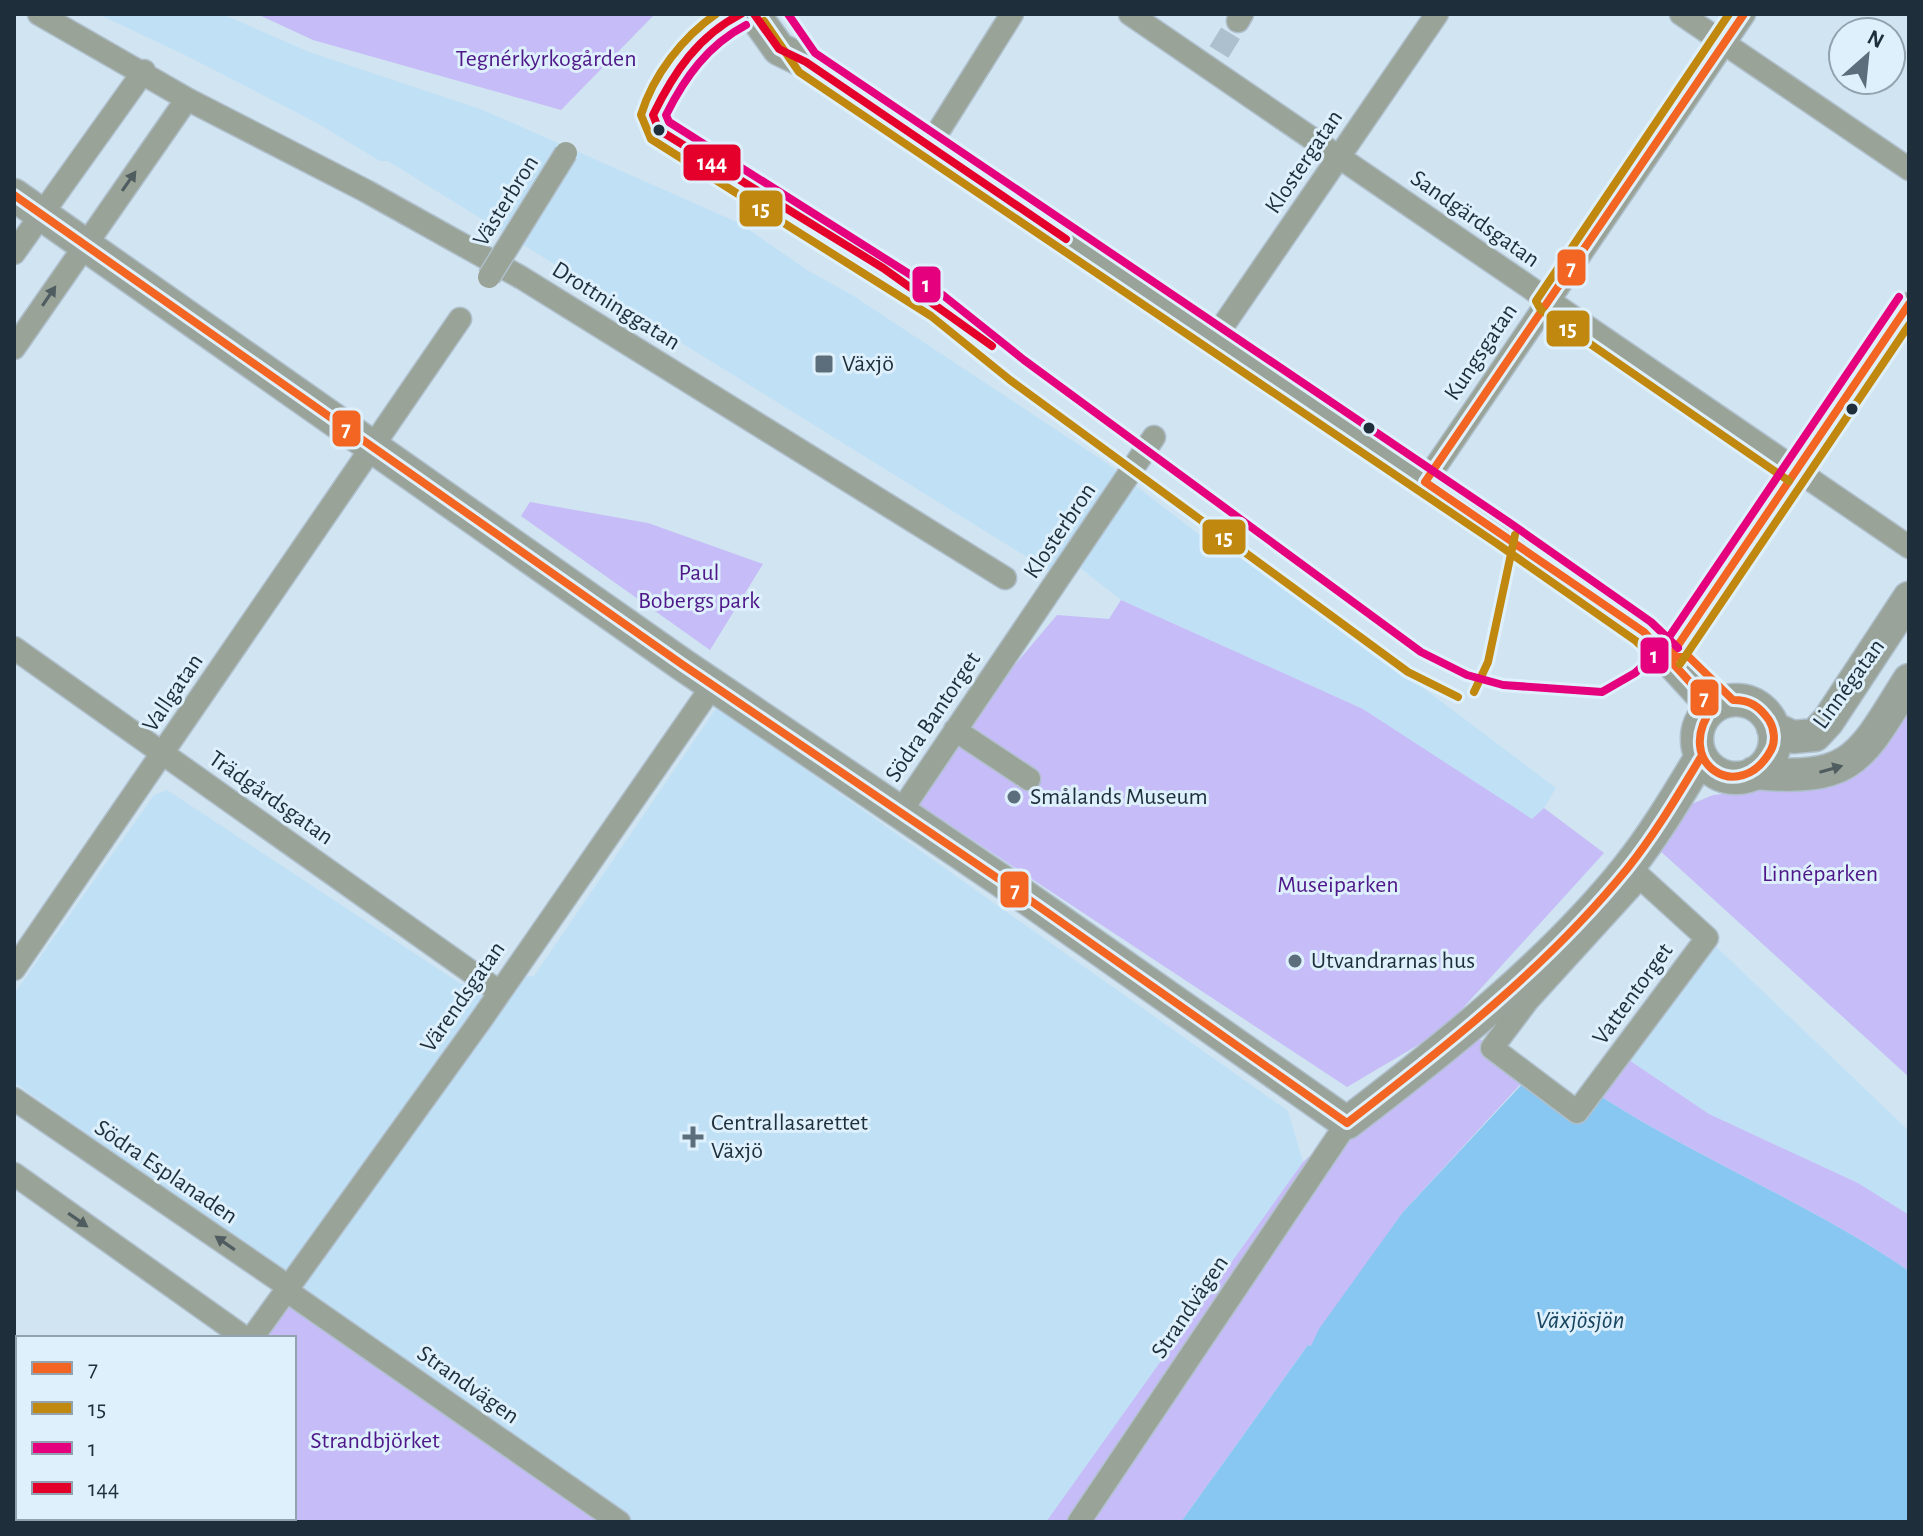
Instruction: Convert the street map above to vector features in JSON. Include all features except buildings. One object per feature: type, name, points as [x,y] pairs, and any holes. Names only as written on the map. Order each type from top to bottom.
[{"type":"street","name":"Drottninggatan","points":[[39,14],[144,71],[187,99],[366,191],[522,278],[1005,578]]},
{"type":"street","points":[[754,14],[779,49],[806,62],[1457,503],[1644,632],[1670,657],[1689,657],[1723,703]]},
{"type":"street","points":[[774,14],[806,62]]},
{"type":"street","points":[[941,127],[1012,14]]},
{"type":"street","name":"Sandgärdsgatan","points":[[1130,14],[1214,60],[1339,157],[1909,547]]},
{"type":"street","name":"Klostergatan","points":[[1214,339],[1437,14]]},
{"type":"street","points":[[1681,14],[1909,169]]},
{"type":"street","name":"Kungsgatan","points":[[1425,482],[1744,14]]},
{"type":"street","points":[[14,253],[144,71]]},
{"type":"street","points":[[14,348],[187,99]]},
{"type":"street","name":"Västerbron","points":[[489,277],[566,153]]},
{"type":"street","points":[[14,195],[379,438],[713,685],[901,811],[1347,1123],[1477,1021],[1567,933],[1625,872],[1701,757]]},
{"type":"street","points":[[1670,657],[1909,304]]},
{"type":"street","name":"Vallgatan","points":[[14,969],[460,319]]},
{"type":"street","name":"Klosterbron","points":[[1008,653],[1154,437]]},
{"type":"street","name":"Linnégatan","points":[[1773,728],[1793,737],[1815,735],[1828,721],[1909,598]]},
{"type":"street","name":"Trädgårdsgatan","points":[[14,648],[498,991]]},
{"type":"street","name":"Södra Bantorget","points":[[901,811],[1008,653]]},
{"type":"street","name":"Linnégatan","points":[[1754,773],[1810,774],[1847,764],[1865,749],[1909,680]]},
{"type":"street","name":"Värendsgatan","points":[[253,1336],[713,685]]},
{"type":"street","points":[[1745,700],[1760,708],[1773,728],[1772,752],[1754,773],[1727,776],[1710,768],[1701,757],[1697,732],[1703,717],[1723,703],[1745,700]]},
{"type":"street","points":[[955,730],[1029,779]]},
{"type":"street","name":"Vattentorget","points":[[1640,877],[1707,938],[1577,1112],[1492,1048],[1528,1000],[1640,877]]},
{"type":"street","name":"Södra Esplanaden","points":[[14,1099],[288,1289]]},
{"type":"street","name":"Strandvägen","points":[[1079,1522],[1347,1123]]},
{"type":"street","points":[[14,1174],[242,1336]]},
{"type":"street","name":"Strandvägen","points":[[288,1289],[619,1522]]},
{"type":"shaded area","points":[[98,14],[222,14],[309,52],[483,110],[739,223],[1105,462],[1201,536],[1309,594],[1414,681],[1556,788],[1532,820],[1363,709],[1121,600],[1074,563],[1064,580],[388,161],[380,161],[317,123]]},
{"type":"shaded area","name":"Centrallasarettet Växjö","points":[[717,707],[1288,1111],[1303,1162],[1046,1522],[630,1522],[14,1082],[14,994],[154,795],[167,790],[461,984],[534,976]]},
{"type":"shaded area","points":[[1707,938],[1909,1131],[1909,1215],[1858,1183],[1709,1114],[1620,1054]]},
{"type":"green space","name":"Tegnérkyrkogården","points":[[257,14],[655,14],[561,110],[313,40]]},
{"type":"green space","name":"Paul Bobergs park","points":[[530,502],[648,523],[763,564],[710,650],[521,516]]},
{"type":"green space","name":"Museiparken","points":[[1121,600],[1363,709],[1532,819],[1544,808],[1604,853],[1442,1031],[1347,1087],[920,805],[1008,653],[997,686],[1057,615],[1109,619]]},
{"type":"green space","name":"Linnéparken","points":[[1909,703],[1909,1077],[1657,848],[1687,806],[1713,795],[1816,784]]},
{"type":"green space","points":[[1472,1033],[1528,1076],[1403,1212],[1311,1346],[1308,1345],[1181,1522],[1046,1522],[1303,1162],[1347,1123]]},
{"type":"green space","points":[[1620,1054],[1709,1114],[1858,1183],[1909,1215],[1909,1271],[1833,1224],[1600,1096]]},
{"type":"green space","name":"Strandbjörket","points":[[295,1282],[630,1522],[102,1522],[296,1520],[296,1336],[235,1336]]},
{"type":"water","name":"Växjösjön","points":[[1527,1079],[1579,1115],[1600,1096],[1833,1224],[1909,1271],[1909,1522],[1181,1522],[1308,1345],[1311,1346],[1319,1329],[1403,1212]]},
{"type":"tunnel","points":[[1219,52],[1238,21]]},
{"type":"transit line","name":"15","points":[[716,14],[681,46],[653,86],[641,115],[651,139],[931,316],[1010,380],[1408,672],[1458,697]]},
{"type":"transit line","name":"144","points":[[741,14],[712,33],[679,70],[653,115],[659,130],[883,268],[992,346]]},
{"type":"transit line","name":"144","points":[[754,14],[779,49],[806,62],[1066,239]]},
{"type":"transit line","name":"1","points":[[788,14],[815,53],[1510,523],[1651,622],[1678,648]]},
{"type":"transit line","name":"15","points":[[1729,14],[1536,301],[1541,310],[1789,481]]},
{"type":"transit line","name":"7","points":[[1670,657],[1689,657],[1733,700],[1749,703],[1765,715],[1772,727],[1774,743],[1758,767],[1743,775],[1728,776],[1715,771],[1705,760],[1700,745],[1702,727],[1713,707],[1644,632],[1425,482],[1744,14]]},
{"type":"transit line","name":"15","points":[[764,21],[799,72],[1496,543],[1636,641],[1662,666]]},
{"type":"transit line","name":"1","points":[[746,25],[720,42],[699,63],[666,115],[669,122],[944,296],[1024,360],[1421,652],[1467,675],[1503,685],[1602,692],[1635,673],[1661,649],[1899,297]]},
{"type":"transit line","name":"7","points":[[14,195],[683,665],[1021,894],[1347,1123]]},
{"type":"transit line","name":"7","points":[[1670,657],[1909,304]]},
{"type":"transit line","name":"15","points":[[1680,664],[1909,325]]},
{"type":"transit line","name":"15","points":[[1474,692],[1488,662],[1515,535]]},
{"type":"transit line","name":"7","points":[[1347,1123],[1458,1035],[1564,939],[1637,856],[1701,757]]},
{"type":"place","name":"Växjö","points":[[824,364]]},
{"type":"place","name":"Smålands Museum","points":[[1014,797]]},
{"type":"place","name":"Utvandrarnas hus","points":[[1295,961]]},
{"type":"place","name":"Centrallasarettet Växjö","points":[[693,1137]]}]
